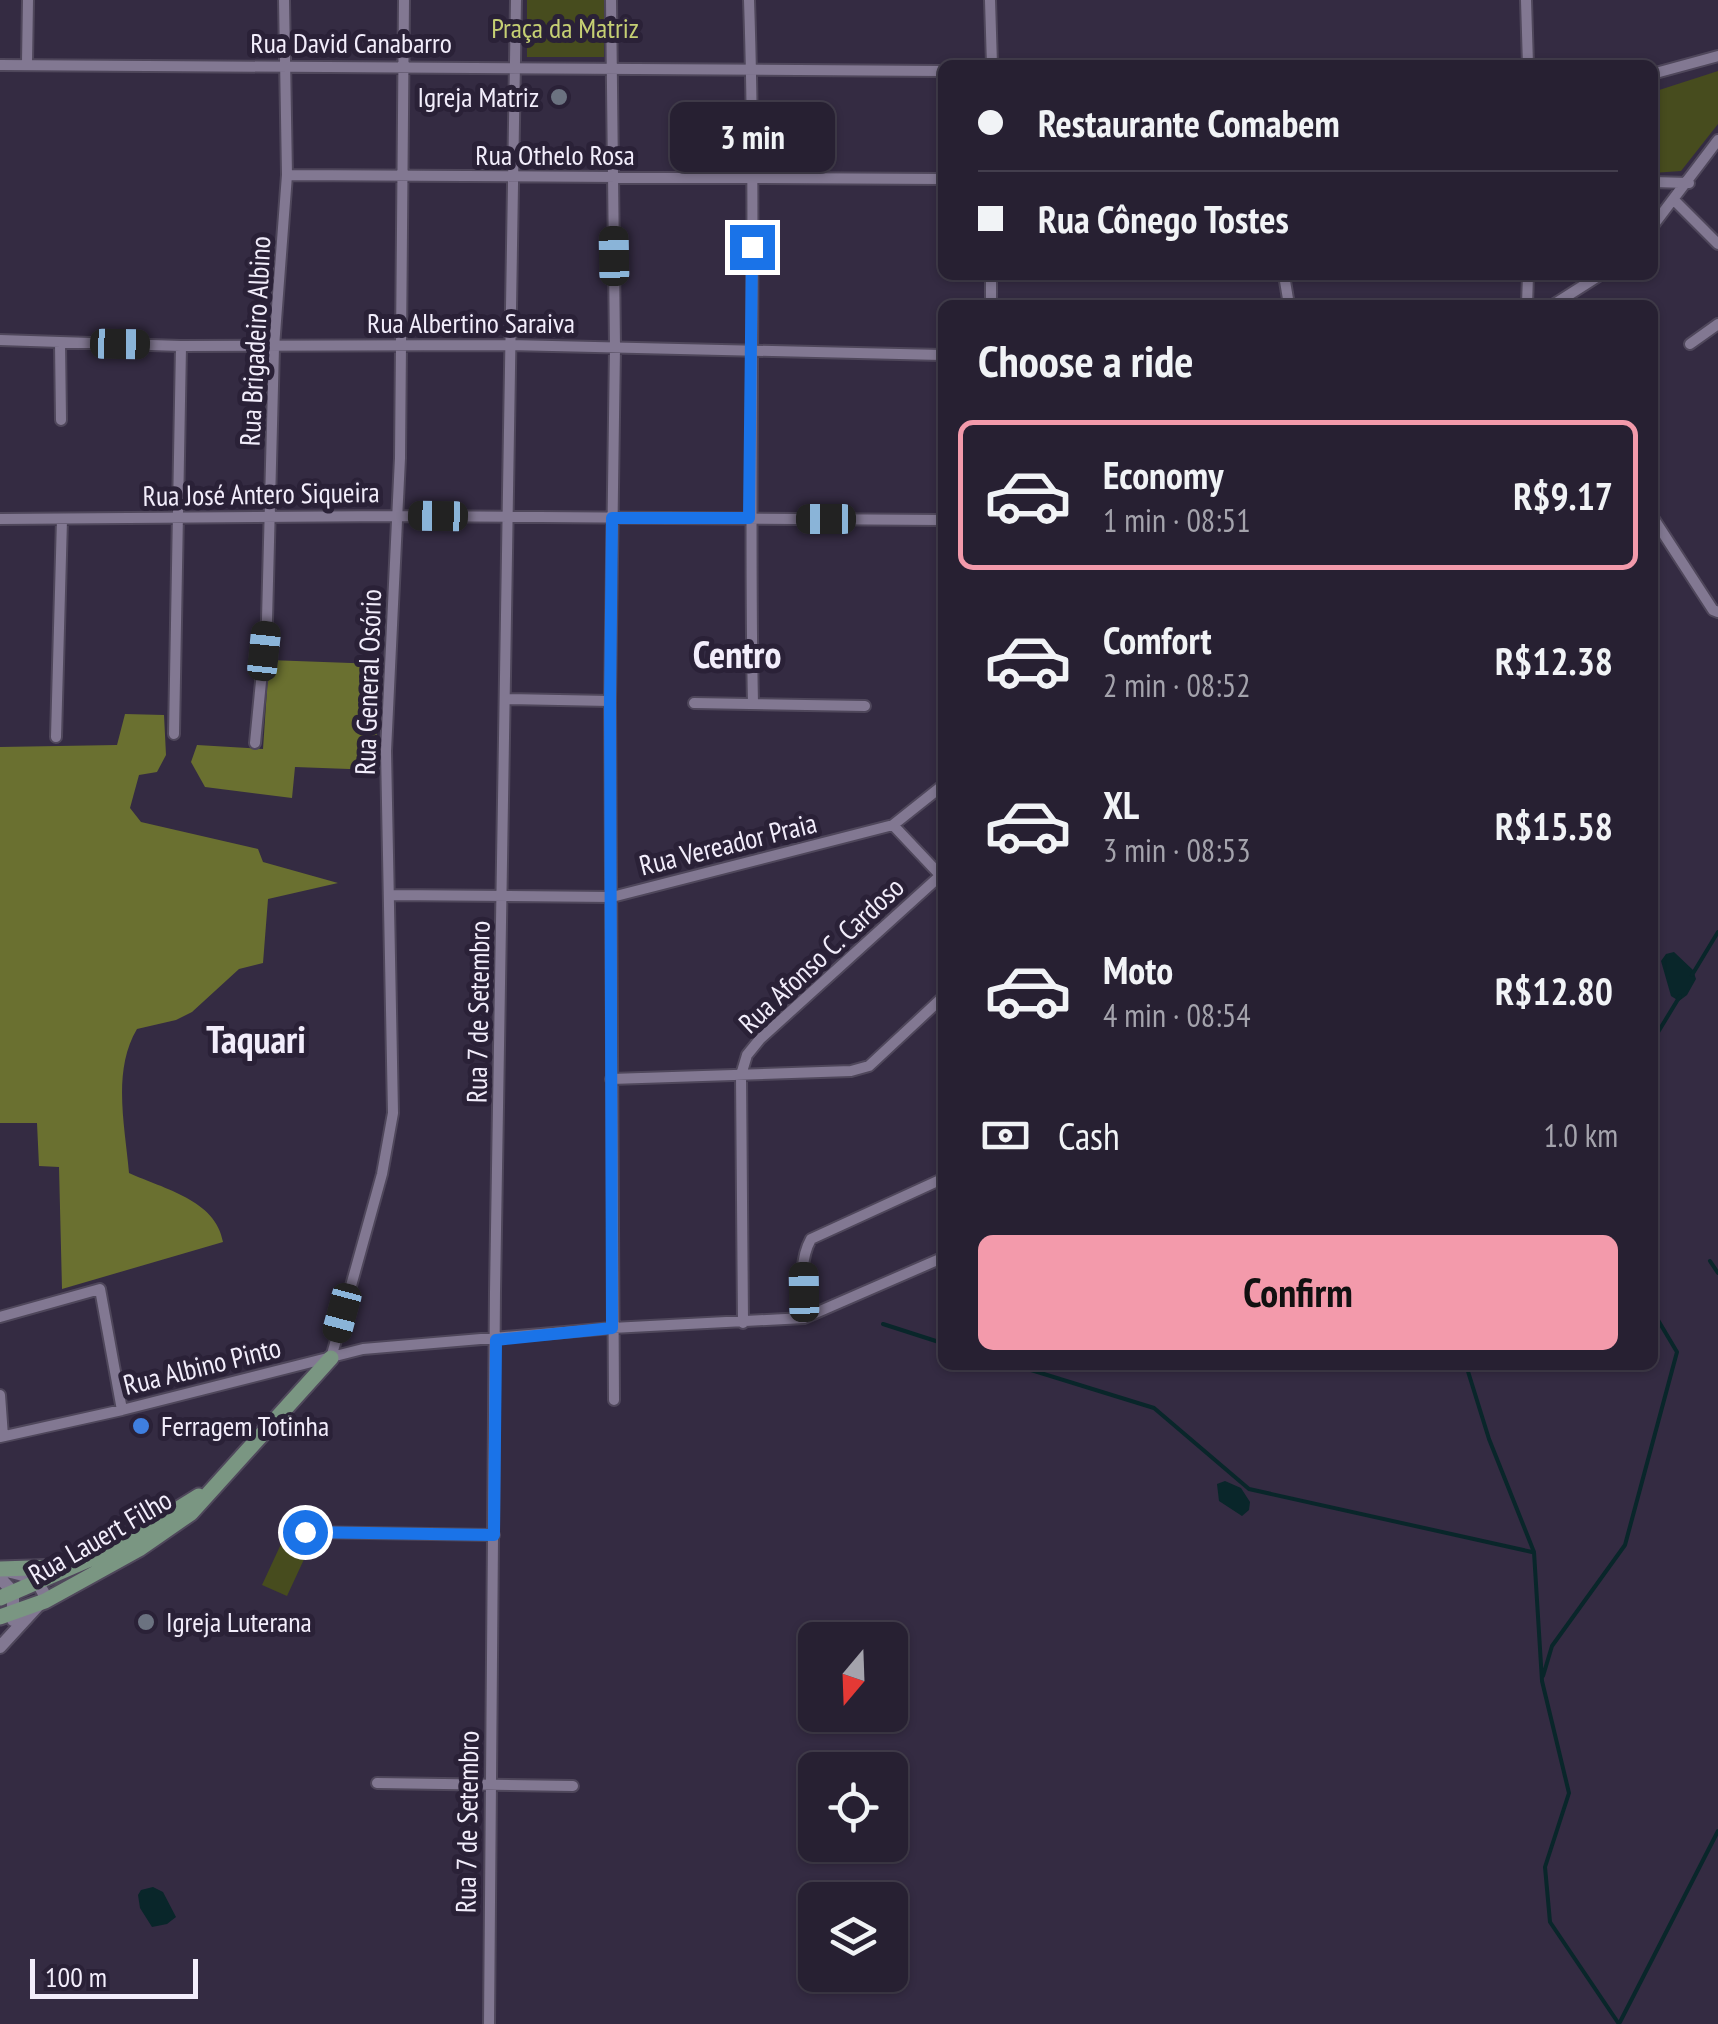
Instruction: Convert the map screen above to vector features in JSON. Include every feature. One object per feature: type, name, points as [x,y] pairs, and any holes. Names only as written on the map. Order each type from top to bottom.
[{"type":"main road","name":"Rua Lauert Filho","points":[[7,1615],[44,1601],[113,1548],[216,1487],[330,1358]]},
{"type":"main road","points":[[0,1569],[77,1574]]},
{"type":"main road","name":"Rua Lauert Filho","points":[[7,1595],[35,1582],[77,1574]]},
{"type":"street","points":[[27,63],[28,0]]},
{"type":"street","name":"Rua Brigadeiro Albino","points":[[255,743],[267,620],[274,347],[286,175],[284,0]]},
{"type":"street","name":"Rua General Osório","points":[[330,1358],[390,1142],[394,1113],[386,750],[398,516],[404,0]]},
{"type":"street","name":"Rua 7 de Setembro","points":[[489,2024],[489,1784],[516,0]]},
{"type":"street","points":[[611,0],[615,347],[610,701],[614,1400]]},
{"type":"street","points":[[749,0],[753,704]]},
{"type":"street","points":[[990,0],[992,60]]},
{"type":"street","points":[[1526,0],[1528,60]]},
{"type":"street","points":[[1658,72],[1718,56]]},
{"type":"street","name":"Rua David Canabarro","points":[[0,65],[938,71]]},
{"type":"street","points":[[1658,220],[1714,156],[1718,140]]},
{"type":"street","name":"Rua Othelo Rosa","points":[[286,175],[938,179]]},
{"type":"street","points":[[1658,182],[1689,183]]},
{"type":"street","points":[[1675,201],[1718,244]]},
{"type":"street","points":[[1561,300],[1592,280]]},
{"type":"street","points":[[1690,344],[1718,324]]},
{"type":"street","name":"Rua Albertino Saraiva","points":[[0,340],[181,346],[510,345],[938,355]]},
{"type":"street","points":[[60,343],[61,420]]},
{"type":"street","points":[[174,734],[181,346]]},
{"type":"street","name":"Rua José Antero Siqueira","points":[[0,519],[510,516],[938,520]]},
{"type":"street","points":[[56,737],[62,519]]},
{"type":"street","points":[[1658,525],[1716,611]]},
{"type":"street","points":[[507,699],[610,701]]},
{"type":"street","points":[[694,702],[865,706]]},
{"type":"street","name":"Rua Vereador Praia","points":[[390,895],[612,897],[893,825],[938,789]]},
{"type":"street","points":[[893,825],[938,872]]},
{"type":"street","name":"Rua Afonso C. Cardoso","points":[[741,1075],[747,1054],[760,1039],[938,880]]},
{"type":"street","points":[[611,1079],[851,1071],[868,1066],[938,1002]]},
{"type":"street","points":[[741,1075],[743,1323]]},
{"type":"street","points":[[804,1318],[803,1266],[811,1240],[938,1181]]},
{"type":"street","name":"Rua Albino Pinto","points":[[2,1436],[363,1349],[612,1328],[804,1318],[938,1260]]},
{"type":"street","points":[[0,1317],[100,1289],[122,1410]]},
{"type":"street","points":[[0,1395],[2,1436]]},
{"type":"street","points":[[305,1532],[494,1535]]},
{"type":"street","points":[[0,1569],[35,1582],[42,1588],[44,1601],[5,1642]]},
{"type":"street","points":[[0,1578],[7,1595],[5,1642]]},
{"type":"street","points":[[376,1783],[574,1786]]},
{"type":"green space","name":"Praça da Matriz","points":[[527,0],[604,0],[604,57],[527,57]]},
{"type":"green space","points":[[1718,71],[1718,124],[1681,171],[1658,173],[1658,90]]},
{"type":"green space","points":[[269,660],[378,664],[376,770],[295,767],[292,798],[205,787],[191,762],[197,745],[263,749]]},
{"type":"green space","points":[[125,714],[164,715],[166,755],[157,772],[139,775],[130,808],[141,822],[258,849],[263,862],[338,883],[268,899],[263,963],[239,969],[192,1012],[137,1029],[129,1045],[122,1099],[129,1173],[199,1206],[218,1228],[223,1242],[62,1289],[59,1167],[39,1166],[37,1123],[0,1123],[0,747],[117,745]]},
{"type":"green space","points":[[281,1544],[306,1555],[287,1596],[262,1585]]},
{"type":"shaded area","points":[[1674,952],[1693,970],[1696,979],[1679,1001],[1671,996],[1661,961]]},
{"type":"shaded area","points":[[1225,1481],[1241,1488],[1250,1502],[1249,1510],[1242,1516],[1219,1501],[1217,1484]]},
{"type":"shaded area","points":[[153,1887],[163,1892],[176,1917],[152,1927],[140,1908],[138,1895]]},
{"type":"waterway","points":[[1692,975],[1718,932]]},
{"type":"waterway","points":[[1658,1032],[1680,996]]},
{"type":"waterway","points":[[1710,1261],[1718,1273]]},
{"type":"waterway","points":[[1543,1676],[1552,1646],[1625,1545],[1677,1352],[1658,1320]]},
{"type":"waterway","points":[[883,1324],[938,1342]]},
{"type":"waterway","points":[[1031,1370],[1154,1408],[1249,1489],[1532,1552]]},
{"type":"waterway","points":[[1468,1370],[1489,1439],[1534,1552],[1542,1681],[1569,1793],[1545,1867],[1550,1922],[1619,2024]]},
{"type":"waterway","points":[[1620,2022],[1718,1831]]},
{"type":"place","name":"Igreja Matriz","points":[[559,97]]},
{"type":"place","name":"Ferragem Totinha","points":[[141,1426]]},
{"type":"place","name":"Igreja Luterana","points":[[146,1622]]},
{"type":"district","name":"Centro","points":[[737,655]]},
{"type":"district","name":"Taquari","points":[[256,1040]]},
{"type":"route","points":[[305,1532],[494,1535],[496,1340],[612,1328],[612,518],[749,518],[752,247]]}]
